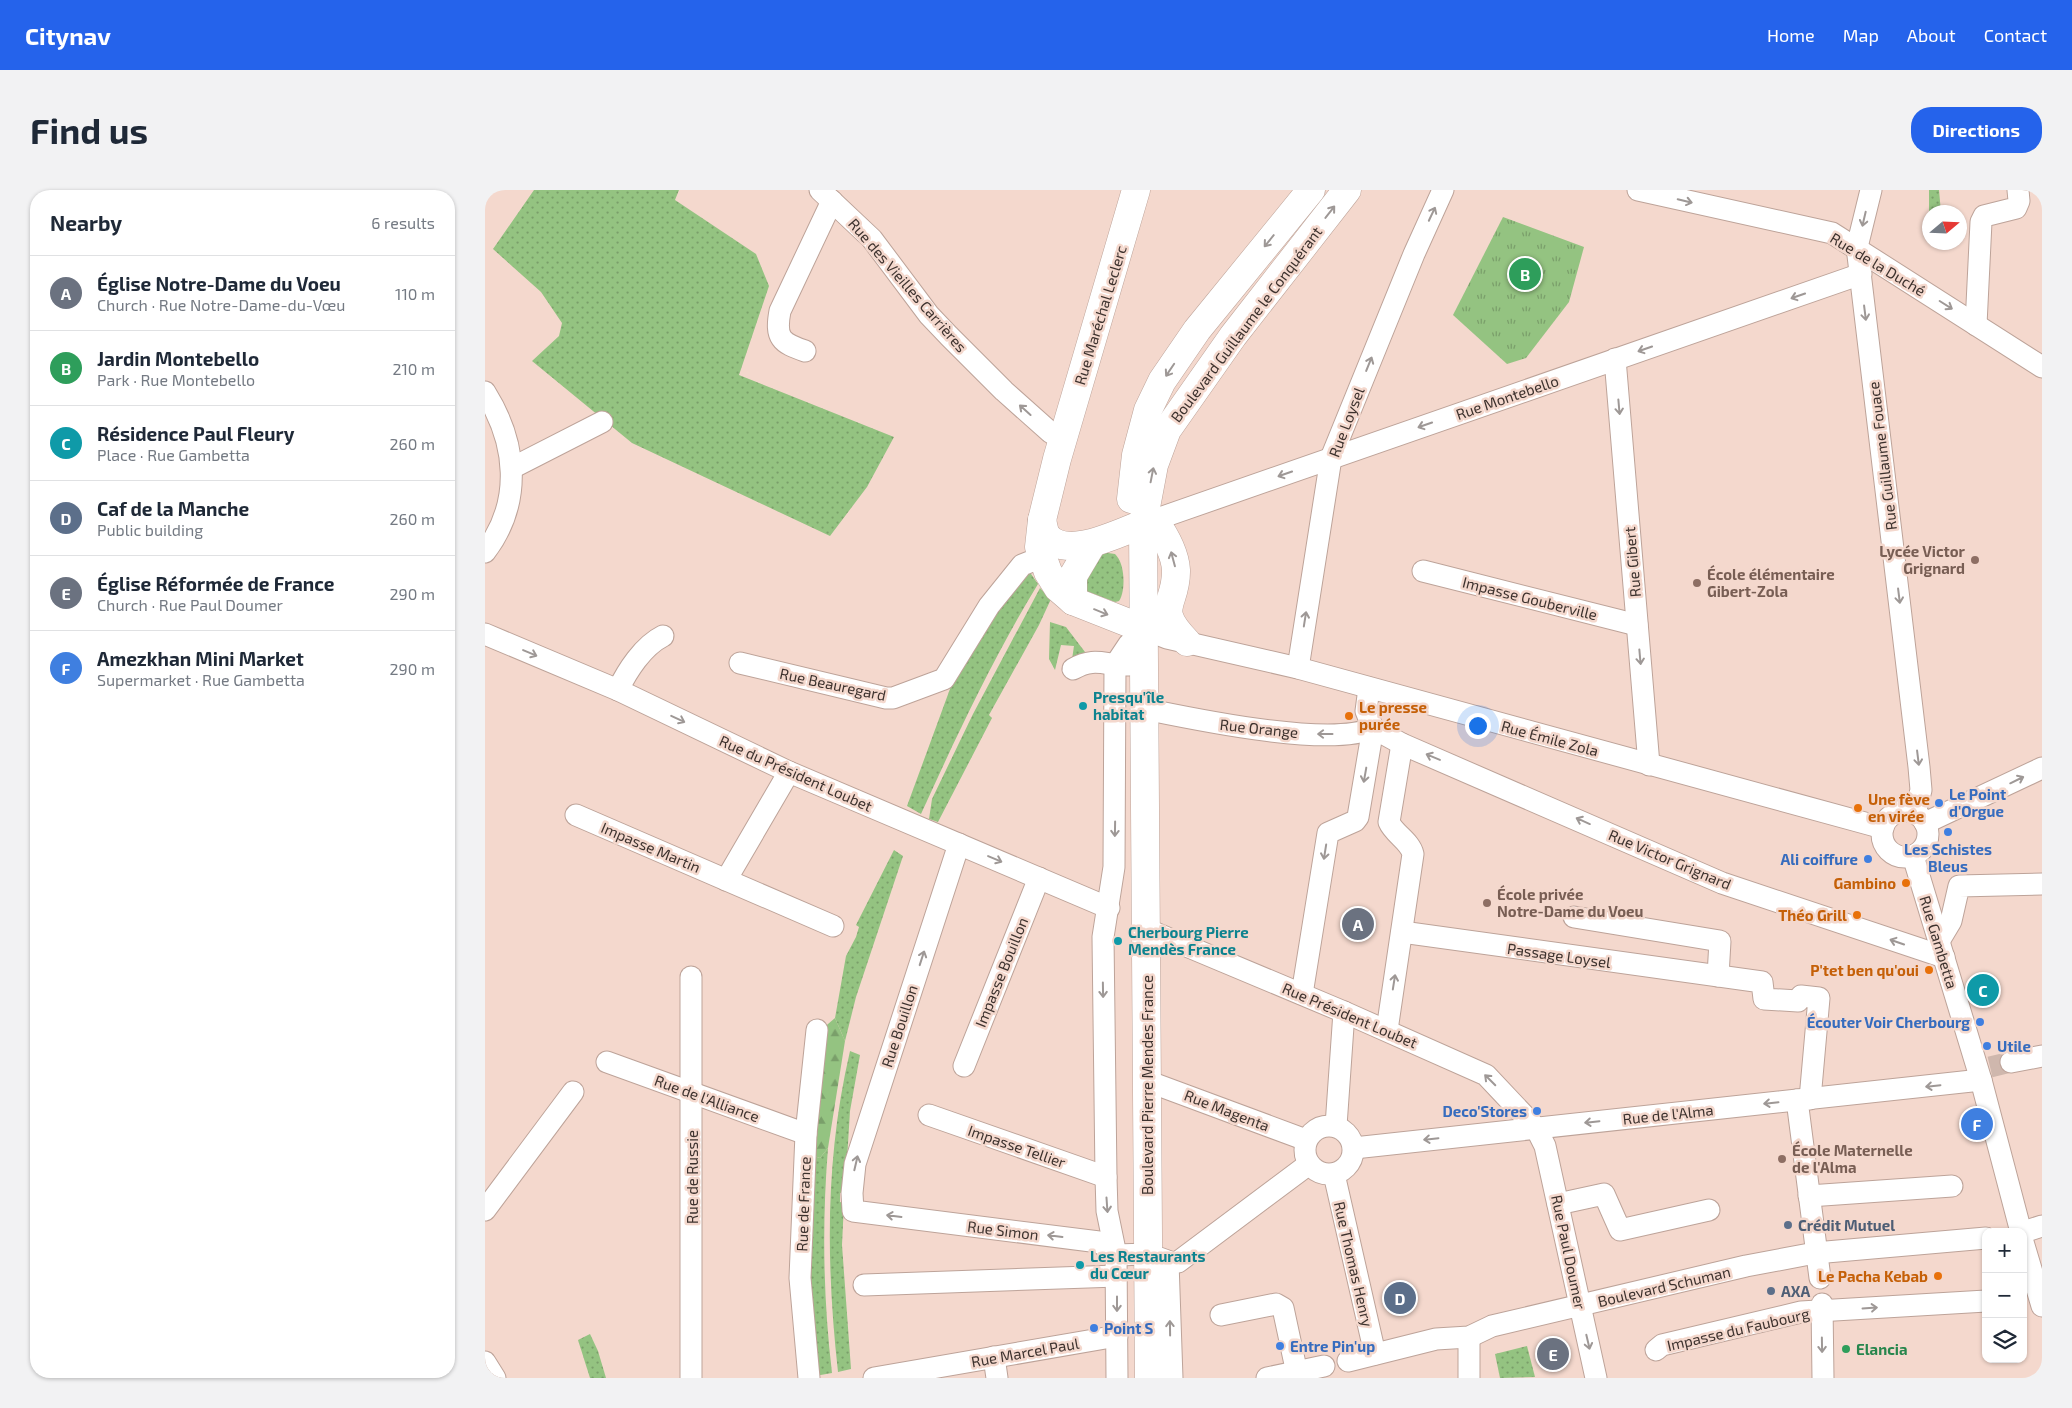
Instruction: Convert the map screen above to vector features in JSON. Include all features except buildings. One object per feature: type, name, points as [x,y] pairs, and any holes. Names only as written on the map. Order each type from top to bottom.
[{"type":"main road","name":"Rue Maréchal Leclerc","points":[[1063,440],[1136,190]]},
{"type":"main road","name":"Boulevard Guillaume le Conquérant","points":[[1136,455],[1149,410],[1162,381],[1197,330],[1311,190]]},
{"type":"main road","name":"Boulevard Guillaume le Conquérant","points":[[1142,524],[1154,465],[1167,430],[1233,336],[1347,190]]},
{"type":"main road","points":[[1063,440],[1042,520],[1039,547],[1058,588],[1129,646],[1169,601]]},
{"type":"main road","name":"Boulevard Pierre Mendes France","points":[[1136,455],[1142,524],[1129,646],[1136,1261],[1165,1378]]},
{"type":"main road","points":[[1042,520],[1046,535],[1065,546],[1092,544],[1142,524],[1168,543],[1176,568],[1175,582],[1169,601],[1170,621],[1174,629],[1187,642]]},
{"type":"main road","points":[[1073,601],[1073,576],[1092,544]]},
{"type":"main road","name":"Boulevard Pierre Mendes France","points":[[1129,646],[1145,709],[1147,1080],[1136,1261],[1133,1378]]},
{"type":"street","name":"Rue Loysel","points":[[1298,668],[1331,458],[1414,254],[1443,190]]},
{"type":"street","name":"Rue de la Duché","points":[[1637,190],[1832,233],[1857,247],[2042,367]]},
{"type":"street","points":[[1857,247],[1871,190]]},
{"type":"street","points":[[1977,324],[1981,222],[1984,216],[1990,213],[2016,208],[2019,201],[2018,190]]},
{"type":"street","name":"Rue des Vieilles Carrières","points":[[824,193],[872,239],[929,315],[949,336],[1004,391],[1050,432],[1063,440]]},
{"type":"street","points":[[805,352],[786,344],[780,336],[777,327],[779,312],[824,193]]},
{"type":"street","name":"Rue Guillaume Fouace","points":[[1857,247],[1919,767],[1921,790],[1920,818]]},
{"type":"street","name":"Rue Montebello","points":[[1142,524],[1861,274]]},
{"type":"street","name":"Rue Gibert","points":[[1615,359],[1649,765]]},
{"type":"street","points":[[485,392],[501,422],[512,468],[511,497],[506,514],[485,552]]},
{"type":"street","points":[[512,468],[602,422]]},
{"type":"street","name":"Rue Beauregard","points":[[740,664],[886,698],[893,698],[938,683],[948,674],[972,631],[1022,565],[1042,557]]},
{"type":"street","name":"Impasse Gouberville","points":[[1423,572],[1637,625]]},
{"type":"street","name":"Rue du Président Loubet","points":[[485,634],[618,690],[789,772],[1109,908]]},
{"type":"street","points":[[618,690],[644,652],[663,636]]},
{"type":"street","name":"Rue Émile Zola","points":[[1073,669],[1083,663],[1107,662],[1129,646],[1187,642],[1298,668],[1883,828]]},
{"type":"street","name":"Boulevard Pierre Mendes France","points":[[1117,1378],[1117,1336],[1136,1261],[1107,1211],[1103,938],[1114,867],[1129,646]]},
{"type":"street","points":[[1302,994],[1328,833],[1355,821],[1358,817],[1373,728],[1366,711],[1369,688]]},
{"type":"street","name":"Rue Orange","points":[[1145,709],[1269,731],[1349,734],[1366,732],[1373,728]]},
{"type":"street","name":"Rue Victor Grignard","points":[[1373,728],[1402,744],[1722,883],[1941,949]]},
{"type":"street","points":[[1387,1030],[1413,854],[1412,848],[1392,829],[1389,822],[1402,744]]},
{"type":"street","points":[[1920,818],[2042,768]]},
{"type":"street","points":[[726,880],[789,772]]},
{"type":"street","points":[[1909,811],[1920,818],[1928,839],[1920,852],[1913,856],[1899,856],[1892,853],[1884,842],[1883,828],[1886,822],[1896,813],[1909,811]]},
{"type":"street","name":"Impasse Martin","points":[[576,815],[833,926]]},
{"type":"street","name":"Rue Bouillon","points":[[853,1211],[852,1193],[855,1164],[959,844]]},
{"type":"street","name":"Rue Gambetta","points":[[1913,856],[1941,949],[1983,1073],[2021,1228]]},
{"type":"street","name":"Impasse Bouillon","points":[[964,1066],[1039,878]]},
{"type":"street","points":[[1941,949],[1951,921],[1959,886],[2042,884]]},
{"type":"street","points":[[1574,917],[1720,940],[1717,976]]},
{"type":"street","name":"Rue Président Loubet","points":[[1146,929],[1387,1030],[1486,1075],[1536,1128]]},
{"type":"street","name":"Passage Loysel","points":[[1402,932],[1762,982],[1764,999],[1798,1002],[1801,996],[1819,998],[1803,1100]]},
{"type":"street","name":"Rue de Russie","points":[[691,976],[691,1378]]},
{"type":"street","points":[[1336,1126],[1344,1012]]},
{"type":"street","name":"Rue de France","points":[[809,1378],[800,1278],[806,1134],[817,1030]]},
{"type":"street","points":[[2011,1062],[2042,1056]]},
{"type":"street","name":"Rue de l'Alliance","points":[[607,1062],[806,1134]]},
{"type":"street","name":"Rue de l'Alma","points":[[1354,1148],[1803,1100],[1983,1073]]},
{"type":"street","name":"Rue Magenta","points":[[1147,1080],[1306,1140]]},
{"type":"street","points":[[485,1210],[573,1092]]},
{"type":"street","points":[[1803,1100],[1809,1196],[1819,1278]]},
{"type":"street","name":"Impasse Tellier","points":[[929,1115],[1106,1177]]},
{"type":"street","points":[[1322,1126],[1336,1126],[1348,1134],[1354,1148],[1351,1162],[1341,1172],[1333,1174],[1320,1172],[1309,1164],[1305,1148],[1306,1140],[1315,1129],[1322,1126]]},
{"type":"street","name":"Rue Paul Doumer","points":[[1536,1128],[1545,1146],[1596,1378]]},
{"type":"street","points":[[864,1284],[1136,1261],[1178,1262],[1309,1164]]},
{"type":"street","name":"Rue Thomas Henry","points":[[1333,1174],[1375,1354]]},
{"type":"street","points":[[1809,1196],[1952,1186]]},
{"type":"street","points":[[1558,1204],[1604,1194],[1620,1230],[1709,1210]]},
{"type":"street","name":"Rue Simon","points":[[853,1211],[1099,1242],[1136,1261]]},
{"type":"street","points":[[2027,1230],[2042,1226]]},
{"type":"street","name":"Boulevard Schuman","points":[[1348,1361],[1436,1339],[1469,1337],[1492,1326],[1746,1266],[1815,1253],[1982,1238]]},
{"type":"street","points":[[2027,1262],[2035,1301]]},
{"type":"street","name":"Impasse du Faubourg","points":[[1655,1350],[1662,1345],[1821,1308],[1982,1301]]},
{"type":"street","points":[[1221,1315],[1277,1304],[1283,1308],[1297,1375]]},
{"type":"street","points":[[1821,1308],[1823,1378]]},
{"type":"street","name":"Rue Marcel Paul","points":[[874,1378],[996,1368],[1117,1336]]},
{"type":"street","points":[[1469,1337],[1469,1378]]},
{"type":"street","points":[[485,1362],[495,1378]]},
{"type":"street","points":[[1267,1378],[1297,1375],[1324,1366]]},
{"type":"green space","points":[[534,190],[679,190],[675,200],[756,254],[769,286],[739,375],[894,437],[867,487],[830,536],[632,443],[532,361],[559,336],[562,323],[541,292],[493,249]]},
{"type":"green space","points":[[1929,190],[1939,190],[1940,205],[1929,205]]},
{"type":"green space","points":[[1503,217],[1584,247],[1569,302],[1526,358],[1507,364],[1453,315]]},
{"type":"green space","points":[[1101,552],[1115,554],[1121,564],[1123,570],[1123,591],[1119,601],[1115,602],[1086,591],[1081,573]]},
{"type":"green space","points":[[1029,571],[1038,584],[991,668],[921,814],[907,806],[954,678],[978,628]]},
{"type":"green space","points":[[1040,588],[1051,599],[1039,625],[989,715],[992,718],[938,822],[929,819],[932,799],[973,714]]},
{"type":"green space","points":[[1050,622],[1066,627],[1085,652],[1084,660],[1071,666],[1074,646],[1061,645],[1055,670],[1049,659]]},
{"type":"green space","points":[[894,850],[903,856],[856,997],[845,1041],[835,1018],[846,956],[856,937],[859,927],[856,925]]},
{"type":"green space","points":[[835,1018],[845,1041],[828,1148],[820,1158],[811,1155],[821,1030]]},
{"type":"green space","points":[[850,1051],[860,1055],[850,1111],[845,1192],[840,1193],[840,1202],[844,1203],[842,1245],[851,1369],[838,1372],[831,1291],[830,1211],[836,1131]]},
{"type":"green space","points":[[828,1148],[824,1260],[832,1373],[815,1376],[809,1309],[811,1155],[820,1158]]},
{"type":"green space","points":[[590,1334],[598,1351],[606,1378],[590,1378],[578,1340]]},
{"type":"green space","points":[[1527,1346],[1535,1377],[1500,1378],[1495,1354]]},
{"type":"tunnel","points":[[1990,1067],[2011,1062]]},
{"type":"place","name":"Jardin Montebello","points":[[1525,274]]},
{"type":"place","name":"Lycée Victor Grignard","points":[[1975,560]]},
{"type":"place","name":"École élémentaire Gibert-Zola","points":[[1697,583]]},
{"type":"place","name":"Presqu'île habitat","points":[[1083,706]]},
{"type":"place","name":"Le presse purée","points":[[1349,716]]},
{"type":"place","name":"Le Point d'Orgue","points":[[1939,803]]},
{"type":"place","name":"Une fève en virée","points":[[1858,808]]},
{"type":"place","name":"Les Schistes Bleus","points":[[1948,832]]},
{"type":"place","name":"Ali coiffure","points":[[1868,859]]},
{"type":"place","name":"Gambino","points":[[1906,883]]},
{"type":"place","name":"École privée Notre-Dame du Voeu","points":[[1487,903]]},
{"type":"place","name":"Théo Grill","points":[[1857,915]]},
{"type":"place","name":"Église Notre-Dame du Voeu","points":[[1358,924]]},
{"type":"place","name":"Cherbourg Pierre Mendès France","points":[[1118,941]]},
{"type":"place","name":"P'tet ben qu'oui","points":[[1929,970]]},
{"type":"place","name":"Résidence Paul Fleury","points":[[1983,990]]},
{"type":"place","name":"Écouter Voir Cherbourg","points":[[1980,1022]]},
{"type":"place","name":"Utile","points":[[1987,1046]]},
{"type":"place","name":"Deco'Stores","points":[[1537,1111]]},
{"type":"place","name":"Amezkhan Mini Market","points":[[1977,1124]]},
{"type":"place","name":"École Maternelle de l'Alma","points":[[1782,1159]]},
{"type":"place","name":"Crédit Mutuel","points":[[1788,1225]]},
{"type":"place","name":"Les Restaurants du Cœur","points":[[1080,1265]]},
{"type":"place","name":"Le Pacha Kebab","points":[[1938,1276]]},
{"type":"place","name":"AXA","points":[[1771,1291]]},
{"type":"place","name":"Caf de la Manche","points":[[1400,1298]]},
{"type":"place","name":"Point S","points":[[1094,1328]]},
{"type":"place","name":"Entre Pin'up","points":[[1280,1346]]},
{"type":"place","name":"Elancia","points":[[1846,1349]]},
{"type":"place","name":"Église Réformée de France","points":[[1553,1354]]}]
